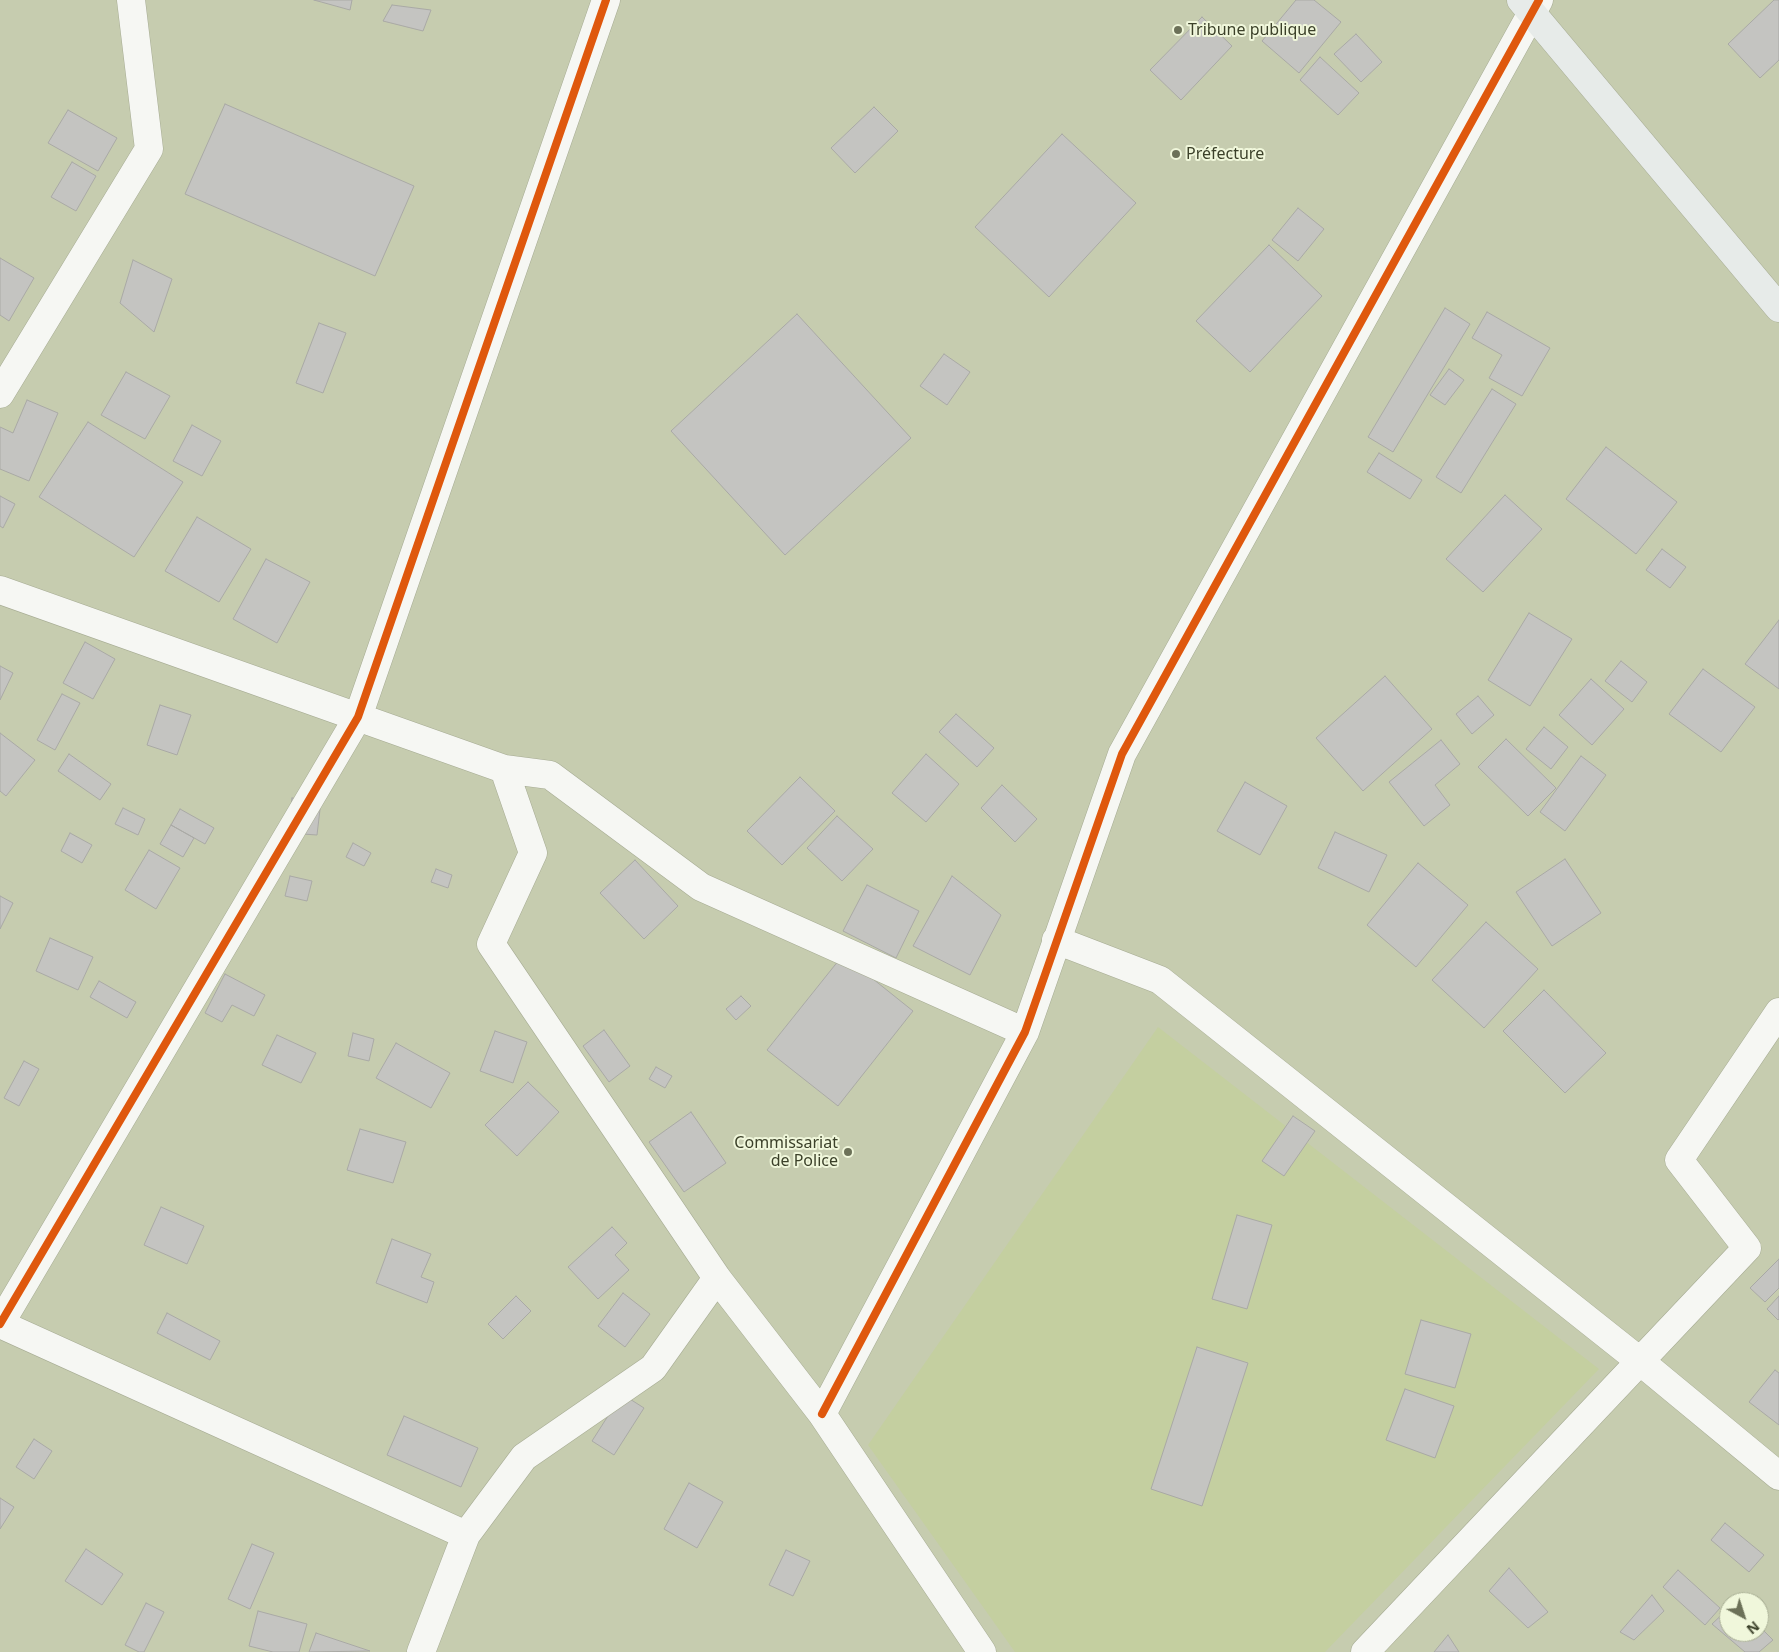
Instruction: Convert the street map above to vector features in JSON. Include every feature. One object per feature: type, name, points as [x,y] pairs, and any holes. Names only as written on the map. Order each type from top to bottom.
[{"type":"street","points":[[0,394],[149,148],[131,0]]},
{"type":"street","points":[[466,1535],[0,1324],[358,717],[606,0]]},
{"type":"street","points":[[822,1414],[1025,1032],[1122,754],[1530,4],[1779,308]]},
{"type":"street","points":[[0,590],[504,769],[550,775],[701,887],[1025,1032]]},
{"type":"street","points":[[504,769],[533,854],[491,944],[717,1278],[822,1414],[982,1652]]},
{"type":"street","points":[[1056,940],[1160,980],[1641,1362],[1779,1476]]},
{"type":"street","points":[[1364,1652],[1641,1362],[1747,1248],[1679,1160],[1779,1012]]},
{"type":"street","points":[[421,1652],[466,1535],[524,1458],[653,1368],[717,1278]]},
{"type":"shaded area","points":[[1158,1027],[1599,1369],[1325,1652],[1015,1652],[868,1445]]},
{"type":"building","points":[[314,0],[352,0],[350,10]]},
{"type":"building","points":[[1296,0],[1314,0],[1341,22],[1299,73],[1262,41]]},
{"type":"building","points":[[1774,0],[1779,0],[1779,60],[1760,78],[1728,44]]},
{"type":"building","points":[[392,5],[431,10],[423,31],[383,21]]},
{"type":"building","points":[[1202,17],[1232,46],[1181,100],[1150,70]]},
{"type":"building","points":[[1356,34],[1382,62],[1361,82],[1334,54]]},
{"type":"building","points":[[1320,57],[1359,93],[1338,115],[1300,80]]},
{"type":"building","points":[[225,104],[414,186],[375,276],[185,194]]},
{"type":"building","points":[[874,107],[898,131],[855,173],[831,148]]},
{"type":"building","points":[[68,110],[117,138],[98,171],[48,143]]},
{"type":"building","points":[[1062,134],[1136,203],[1049,297],[975,227]]},
{"type":"building","points":[[72,162],[96,176],[76,211],[51,197]]},
{"type":"building","points":[[1298,208],[1324,229],[1298,261],[1272,240]]},
{"type":"building","points":[[1269,245],[1322,296],[1250,372],[1196,321]]},
{"type":"building","points":[[0,258],[34,278],[9,321],[0,315]]},
{"type":"building","points":[[133,260],[172,279],[154,332],[120,303]]},
{"type":"building","points":[[1445,308],[1470,324],[1393,452],[1368,437]]},
{"type":"building","points":[[1487,312],[1550,348],[1522,396],[1489,378],[1502,355],[1472,338]]},
{"type":"building","points":[[797,314],[911,438],[785,555],[671,431]]},
{"type":"building","points":[[319,323],[346,333],[323,393],[296,383]]},
{"type":"building","points":[[944,354],[970,372],[947,405],[920,386]]},
{"type":"building","points":[[1449,369],[1464,380],[1445,405],[1430,395]]},
{"type":"building","points":[[126,372],[170,396],[145,439],[101,415]]},
{"type":"building","points":[[1492,389],[1516,404],[1461,493],[1436,477]]},
{"type":"building","points":[[27,400],[58,413],[29,481],[0,469],[0,427],[13,433]]},
{"type":"building","points":[[88,422],[183,482],[134,557],[39,497]]},
{"type":"building","points":[[192,425],[221,441],[202,476],[173,461]]},
{"type":"building","points":[[1606,447],[1677,502],[1636,554],[1566,499]]},
{"type":"building","points":[[1379,453],[1422,480],[1410,499],[1367,472]]},
{"type":"building","points":[[1505,495],[1542,529],[1483,592],[1446,559]]},
{"type":"building","points":[[0,496],[15,504],[3,528],[0,526]]},
{"type":"building","points":[[197,517],[251,549],[219,602],[165,571]]},
{"type":"building","points":[[1662,549],[1686,567],[1670,588],[1646,570]]},
{"type":"building","points":[[266,559],[310,582],[277,643],[233,619]]},
{"type":"building","points":[[1529,613],[1572,639],[1530,706],[1488,680]]},
{"type":"building","points":[[1779,620],[1779,689],[1745,664]]},
{"type":"building","points":[[85,642],[115,659],[93,699],[63,683]]},
{"type":"building","points":[[1621,661],[1647,682],[1632,702],[1605,681]]},
{"type":"building","points":[[0,666],[13,673],[0,700]]},
{"type":"building","points":[[1703,669],[1755,707],[1721,752],[1669,714]]},
{"type":"building","points":[[1385,676],[1432,729],[1363,791],[1316,738]]},
{"type":"building","points":[[1591,679],[1624,709],[1592,745],[1559,715]]},
{"type":"building","points":[[62,694],[80,703],[55,750],[37,740]]},
{"type":"building","points":[[1478,696],[1494,715],[1472,734],[1456,714]]},
{"type":"building","points":[[160,705],[191,715],[177,755],[147,745]]},
{"type":"building","points":[[956,714],[994,748],[977,767],[939,732]]},
{"type":"building","points":[[1544,727],[1568,747],[1551,769],[1526,749]]},
{"type":"building","points":[[0,733],[35,760],[6,796],[0,791]]},
{"type":"building","points":[[1506,739],[1556,788],[1528,816],[1478,767]]},
{"type":"building","points":[[1441,740],[1460,764],[1435,785],[1450,805],[1424,826],[1389,782]]},
{"type":"building","points":[[69,754],[111,784],[100,800],[58,771]]},
{"type":"building","points":[[926,754],[959,784],[926,822],[892,793]]},
{"type":"building","points":[[1581,756],[1606,775],[1565,831],[1540,812]]},
{"type":"building","points":[[800,777],[835,811],[782,865],[747,831]]},
{"type":"building","points":[[1245,782],[1287,806],[1260,855],[1217,831]]},
{"type":"building","points":[[1002,785],[1037,819],[1015,842],[981,808]]},
{"type":"building","points":[[292,798],[321,801],[317,835],[288,833]]},
{"type":"building","points":[[123,808],[145,819],[138,835],[115,824]]},
{"type":"building","points":[[180,809],[214,828],[205,844],[171,825]]},
{"type":"building","points":[[837,816],[873,849],[842,881],[807,848]]},
{"type":"building","points":[[171,825],[194,838],[183,857],[160,844]]},
{"type":"building","points":[[1335,832],[1387,855],[1369,892],[1318,868]]},
{"type":"building","points":[[70,833],[92,845],[82,863],[61,851]]},
{"type":"building","points":[[353,843],[371,853],[364,866],[346,857]]},
{"type":"building","points":[[149,850],[180,868],[156,909],[125,890]]},
{"type":"building","points":[[1565,859],[1601,913],[1552,946],[1516,892]]},
{"type":"building","points":[[635,860],[678,906],[644,939],[600,893]]},
{"type":"building","points":[[1418,863],[1468,905],[1416,967],[1367,925]]},
{"type":"building","points":[[436,869],[452,875],[448,888],[431,882]]},
{"type":"building","points":[[290,876],[312,881],[307,901],[285,896]]},
{"type":"building","points":[[952,876],[1001,915],[970,975],[913,946]]},
{"type":"building","points":[[867,885],[919,911],[896,958],[843,931]]},
{"type":"building","points":[[0,896],[13,903],[0,929]]},
{"type":"building","points":[[1486,922],[1538,969],[1484,1028],[1432,980]]},
{"type":"building","points":[[50,938],[93,957],[78,990],[36,971]]},
{"type":"building","points":[[843,955],[913,1011],[838,1106],[767,1050]]},
{"type":"building","points":[[225,974],[265,995],[254,1016],[232,1005],[222,1022],[205,1013]]},
{"type":"building","points":[[99,981],[136,1002],[127,1018],[90,997]]},
{"type":"building","points":[[1544,990],[1606,1053],[1565,1093],[1503,1031]]},
{"type":"building","points":[[741,996],[751,1006],[736,1020],[726,1009]]},
{"type":"building","points":[[604,1030],[630,1066],[609,1082],[583,1046]]},
{"type":"building","points":[[495,1031],[527,1042],[513,1083],[480,1071]]},
{"type":"building","points":[[353,1033],[374,1039],[369,1061],[348,1056]]},
{"type":"building","points":[[277,1035],[316,1053],[301,1083],[262,1065]]},
{"type":"building","points":[[396,1043],[450,1073],[431,1108],[376,1078]]},
{"type":"building","points":[[24,1061],[39,1069],[19,1106],[4,1098]]},
{"type":"building","points":[[656,1067],[672,1076],[665,1088],[649,1079]]},
{"type":"building","points":[[528,1082],[559,1112],[517,1156],[485,1125]]},
{"type":"building","points":[[691,1112],[726,1163],[684,1192],[649,1142]]},
{"type":"building","points":[[1293,1116],[1315,1131],[1284,1176],[1262,1161]]},
{"type":"building","points":[[360,1129],[406,1142],[393,1183],[347,1170]]},
{"type":"building","points":[[161,1207],[204,1226],[187,1264],[144,1245]]},
{"type":"building","points":[[1237,1215],[1272,1225],[1247,1309],[1212,1299]]},
{"type":"building","points":[[612,1227],[627,1243],[615,1255],[629,1270],[598,1299],[568,1267]]},
{"type":"building","points":[[392,1239],[431,1254],[421,1277],[434,1282],[427,1303],[376,1283]]},
{"type":"building","points":[[1779,1259],[1779,1288],[1765,1302],[1750,1288]]},
{"type":"building","points":[[623,1293],[650,1314],[625,1347],[598,1326]]},
{"type":"building","points":[[516,1296],[531,1311],[503,1339],[488,1324]]},
{"type":"building","points":[[1779,1296],[1779,1319],[1778,1320],[1767,1309]]},
{"type":"building","points":[[167,1313],[220,1341],[210,1360],[157,1333]]},
{"type":"building","points":[[1421,1320],[1471,1334],[1455,1388],[1405,1374]]},
{"type":"building","points":[[1197,1347],[1248,1363],[1202,1506],[1151,1489]]},
{"type":"building","points":[[1775,1370],[1779,1373],[1779,1425],[1749,1402]]},
{"type":"building","points":[[1405,1389],[1454,1406],[1435,1458],[1386,1440]]},
{"type":"building","points":[[622,1394],[644,1408],[614,1455],[592,1441]]},
{"type":"building","points":[[404,1416],[478,1448],[461,1487],[387,1455]]},
{"type":"building","points":[[34,1439],[52,1451],[34,1479],[16,1467]]},
{"type":"building","points":[[689,1483],[723,1502],[697,1548],[664,1529]]},
{"type":"building","points":[[0,1498],[14,1507],[0,1529]]},
{"type":"building","points":[[1725,1523],[1764,1555],[1749,1572],[1711,1540]]},
{"type":"building","points":[[252,1544],[274,1553],[250,1609],[228,1599]]},
{"type":"building","points":[[86,1549],[123,1574],[102,1605],[65,1581]]},
{"type":"building","points":[[786,1550],[810,1561],[793,1596],[769,1585]]},
{"type":"building","points":[[1509,1568],[1548,1612],[1528,1628],[1489,1591]]},
{"type":"building","points":[[1678,1570],[1719,1609],[1705,1625],[1663,1587]]},
{"type":"building","points":[[1652,1595],[1664,1611],[1634,1640],[1620,1632]]},
{"type":"building","points":[[146,1603],[164,1612],[144,1652],[139,1652],[125,1645]]},
{"type":"building","points":[[258,1611],[307,1624],[299,1652],[273,1652],[249,1646]]},
{"type":"building","points":[[1719,1617],[1719,1630],[1712,1624]]},
{"type":"building","points":[[316,1633],[370,1651],[309,1652]]},
{"type":"building","points":[[1448,1635],[1459,1652],[1434,1652]]},
{"type":"building","points":[[1769,1636],[1773,1640],[1759,1652],[1745,1652],[1733,1642],[1769,1642]]},
{"type":"cycle path","points":[[0,1324],[358,717],[606,0]]},
{"type":"cycle path","points":[[822,1414],[1025,1032],[1122,754],[1539,0]]},
{"type":"place","name":"Tribune publique","points":[[1178,30]]},
{"type":"place","name":"Préfecture","points":[[1176,154]]},
{"type":"place","name":"Commissariat de Police","points":[[848,1152]]}]
